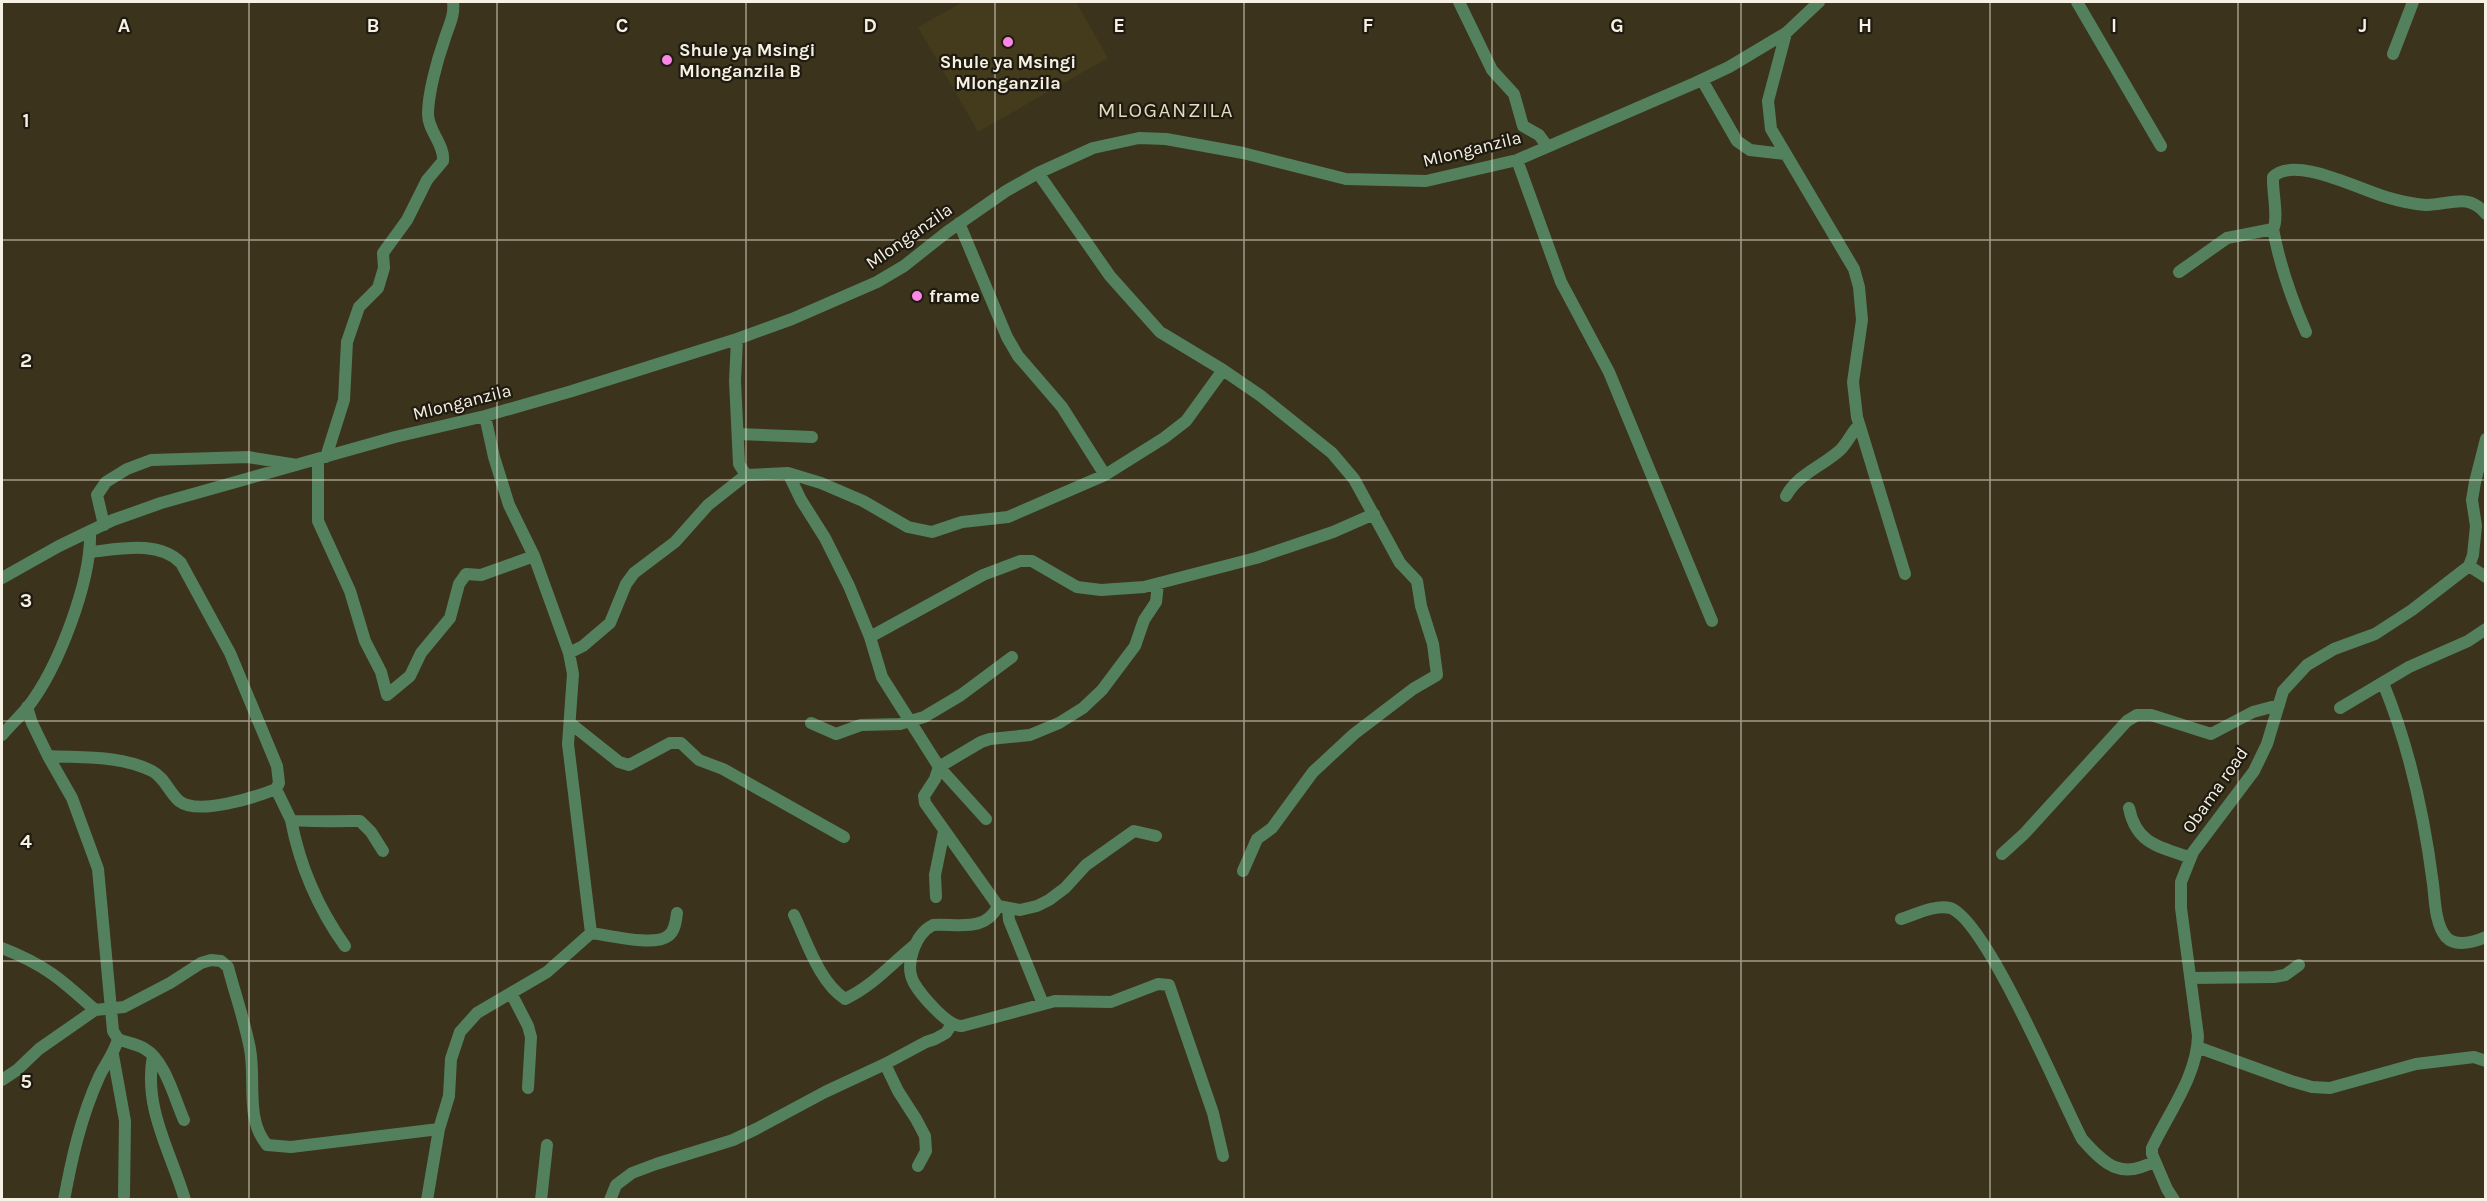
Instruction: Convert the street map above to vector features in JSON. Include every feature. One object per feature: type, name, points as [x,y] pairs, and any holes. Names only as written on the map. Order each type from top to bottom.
[{"type":"street","points":[[453,2],[454,13],[441,50],[428,115],[430,129],[443,154],[443,161],[427,180],[403,228],[383,253],[384,268],[378,288],[359,307],[347,342],[344,400],[322,458],[316,501],[318,521],[350,591],[365,641],[381,672],[387,695],[410,676],[421,653],[450,618],[459,584],[466,574],[481,575],[534,556]]},
{"type":"street","points":[[1459,2],[1492,70],[1514,94],[1523,126],[1539,135],[1547,146]]},
{"type":"street","name":"Mlonganzila","points":[[2,578],[90,531],[161,503],[395,437],[485,416],[737,339],[799,316],[877,282],[904,266],[959,223],[1006,191],[1038,172],[1094,148],[1139,138],[1209,145],[1346,179],[1426,181],[1517,160],[1702,80],[1729,67],[1786,33],[1820,2]]},
{"type":"street","points":[[2077,2],[2161,146]]},
{"type":"street","points":[[2393,54],[2413,2]]},
{"type":"street","points":[[1786,33],[1768,101],[1771,129],[1854,269],[1859,287],[1862,320],[1853,382],[1859,425],[1905,574]]},
{"type":"street","points":[[1702,80],[1737,141],[1750,150],[1785,154]]},
{"type":"street","points":[[1517,160],[1561,282],[1609,372],[1712,621]]},
{"type":"street","points":[[2306,332],[2290,296],[2278,258],[2273,229],[2276,225],[2276,218],[2273,177],[2281,170],[2323,175],[2410,203],[2427,205],[2468,201],[2476,204],[2486,214]]},
{"type":"street","points":[[1038,172],[1110,276],[1160,332],[1262,396],[1332,453],[1354,479],[1400,563],[1417,581],[1437,675],[1419,685],[1354,734],[1313,772],[1272,828],[1257,839],[1243,871]]},
{"type":"street","points":[[959,223],[1006,337],[1018,356],[1062,406],[1105,475]]},
{"type":"street","points":[[2179,272],[2227,238],[2273,229]]},
{"type":"street","points":[[737,339],[735,381],[739,464],[746,475]]},
{"type":"street","points":[[568,653],[583,645],[610,623],[626,584],[634,573],[675,542],[708,506],[746,475],[788,473],[821,483],[863,501],[908,527],[932,532],[962,522],[1008,518],[1105,475],[1164,438],[1186,421],[1223,370]]},
{"type":"street","points":[[485,416],[494,457],[509,505],[534,556],[568,653],[573,674],[568,744],[591,933]]},
{"type":"street","points":[[1786,496],[1792,485],[1837,453],[1859,425]]},
{"type":"street","points":[[738,434],[812,437]]},
{"type":"street","points":[[2486,440],[2472,501],[2476,526],[2473,555],[2469,566],[2486,577]]},
{"type":"street","points":[[104,525],[97,495],[106,482],[127,469],[151,460],[248,457],[298,465]]},
{"type":"street","points":[[788,473],[801,500],[825,538],[870,637],[882,677],[939,767],[986,819]]},
{"type":"street","points":[[870,637],[992,571],[1020,561],[1032,561],[1077,587],[1101,590],[1158,584],[1267,554],[1333,532],[1374,514]]},
{"type":"street","points":[[2,735],[27,707],[51,670],[68,630],[91,552],[90,531]]},
{"type":"street","points":[[48,756],[112,759],[133,763],[154,772],[181,803],[194,805],[241,802],[276,789],[279,783],[277,766],[230,653],[181,562],[173,555],[158,550],[133,548],[91,552]]},
{"type":"street","name":"Obama road","points":[[2155,1161],[2152,1148],[2188,1078],[2197,1054],[2191,978],[2180,893],[2189,857],[2254,771],[2267,744],[2283,691],[2307,665],[2334,649],[2375,634],[2458,577],[2469,566]]},
{"type":"street","points":[[1043,1004],[1003,907],[944,831],[924,800],[926,791],[935,779],[939,767],[981,742],[1030,735],[1059,723],[1083,708],[1102,690],[1135,646],[1144,620],[1156,602],[1158,584]]},
{"type":"street","points":[[2340,708],[2409,667],[2468,641],[2486,629]]},
{"type":"street","points":[[811,723],[836,734],[861,725],[910,722],[948,705],[1012,657]]},
{"type":"street","points":[[2383,683],[2401,725],[2426,827],[2439,921],[2447,937],[2455,943],[2486,938]]},
{"type":"street","points":[[2002,854],[2024,834],[2127,721],[2137,715],[2151,715],[2211,735],[2253,712],[2279,705]]},
{"type":"street","points":[[27,707],[48,756],[72,798],[98,869],[113,1031],[118,1039],[146,1049],[153,1056],[163,1069],[184,1120]]},
{"type":"street","points":[[570,723],[619,762],[630,765],[670,743],[681,743],[699,760],[723,769],[844,837]]},
{"type":"street","points":[[276,789],[291,820],[297,854],[311,888],[329,924],[345,946]]},
{"type":"street","points":[[2129,808],[2132,822],[2147,840],[2161,848],[2189,857]]},
{"type":"street","points":[[291,820],[296,823],[314,820],[360,820],[383,851]]},
{"type":"street","points":[[936,897],[935,875],[944,831]]},
{"type":"street","points":[[1003,907],[1020,910],[1049,900],[1065,888],[1086,865],[1134,831],[1156,836]]},
{"type":"street","points":[[1003,907],[981,923],[958,927],[933,925],[925,930],[911,956],[914,983],[956,1026],[970,1025],[1043,1004],[1074,1000],[1111,1002],[1158,984],[1169,985],[1213,1113],[1223,1156]]},
{"type":"street","points":[[1901,920],[1939,907],[1948,907],[1957,911],[1986,949],[2012,992],[2082,1139],[2100,1159],[2118,1169],[2133,1170],[2155,1161],[2174,1200]]},
{"type":"street","points":[[427,1200],[439,1129],[448,1096],[451,1059],[460,1032],[477,1013],[547,972],[591,933],[656,940],[668,936],[673,930],[677,914]]},
{"type":"street","points":[[794,915],[823,974],[836,993],[845,999],[891,967],[900,956],[916,944]]},
{"type":"street","points":[[2,948],[37,962],[64,981],[95,1010]]},
{"type":"street","points":[[2,1080],[39,1049],[95,1010],[111,1006],[124,1007],[171,983],[201,963],[211,960],[221,961],[228,967],[251,1051],[256,1121],[259,1135],[267,1145],[291,1147],[439,1129]]},
{"type":"street","points":[[2191,978],[2274,977],[2284,975],[2300,965]]},
{"type":"street","points":[[512,993],[531,1037],[528,1088]]},
{"type":"street","points":[[610,1200],[616,1185],[632,1173],[733,1140],[946,1033],[952,1024]]},
{"type":"street","points":[[64,1200],[76,1138],[100,1076],[113,1055],[118,1039]]},
{"type":"street","points":[[2197,1047],[2281,1078],[2312,1087],[2330,1088],[2416,1064],[2474,1057],[2486,1061]]},
{"type":"street","points":[[113,1055],[125,1121],[124,1196]]},
{"type":"street","points":[[153,1056],[150,1073],[154,1114],[184,1200]]},
{"type":"street","points":[[885,1064],[925,1136],[926,1151],[918,1166]]},
{"type":"street","points":[[541,1200],[547,1145]]},
{"type":"shaded area","points":[[963,2],[1076,2],[1108,58],[978,132],[918,27]]},
{"type":"place","name":"Shule ya Msingi Mlonganzila","points":[[1008,42]]},
{"type":"place","name":"Shule ya Msingi Mlonganzila B","points":[[667,60]]},
{"type":"place","name":"frame","points":[[917,296]]},
{"type":"district","name":"MLOGANZILA","points":[[1166,110]]}]
